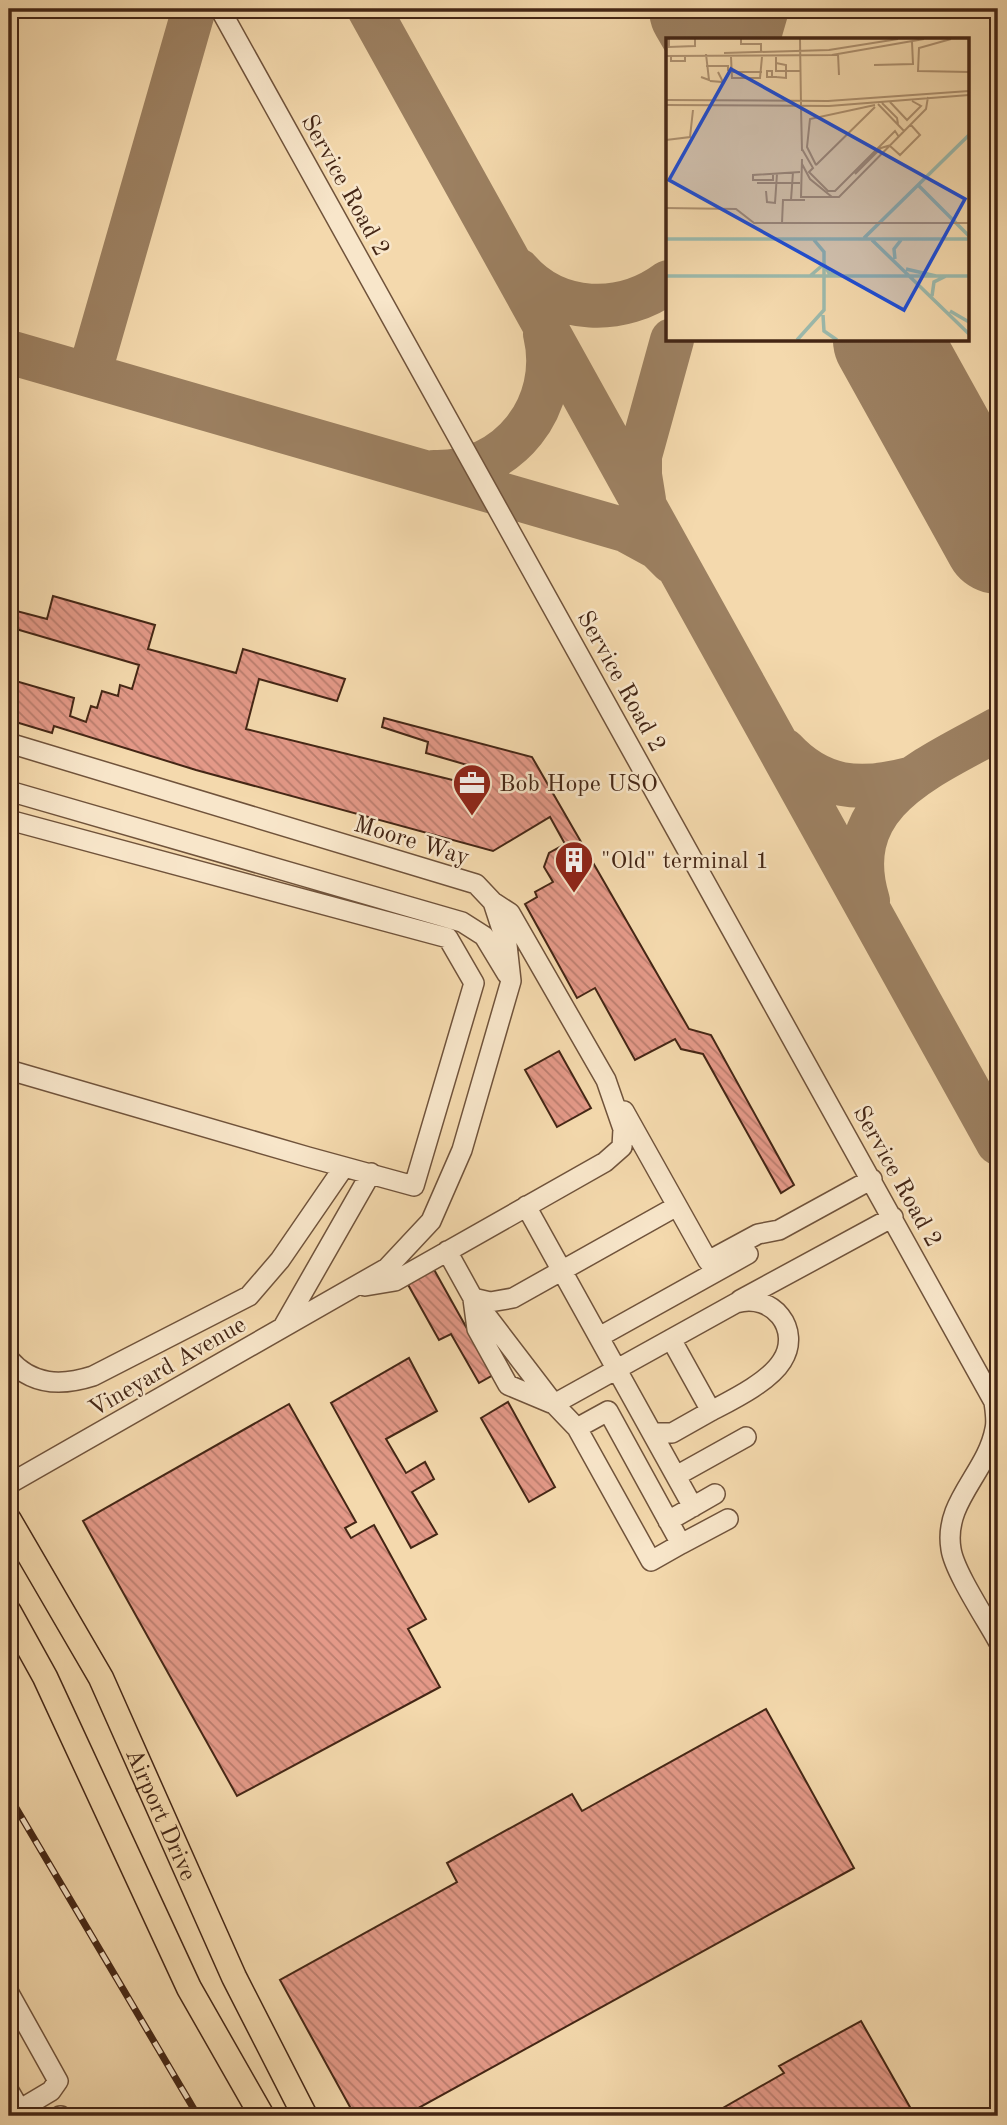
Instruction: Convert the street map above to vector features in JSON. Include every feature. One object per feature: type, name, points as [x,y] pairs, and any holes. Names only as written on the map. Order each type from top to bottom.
[{"type":"main road","name":"Airport Drive","points":[[9,1520],[101,1678],[234,1977],[305,2116]]},
{"type":"main road","name":"Airport Drive","points":[[9,1612],[45,1677],[189,1988],[262,2116]]},
{"type":"street","name":"Service Road 2","points":[[220,9],[994,1402],[996,1428],[986,1456],[951,1519],[949,1534],[951,1552],[958,1569],[998,1641]]},
{"type":"street","name":"Moore Way","points":[[9,743],[476,884],[493,902],[510,914],[606,1080]]},
{"type":"street","points":[[9,791],[462,922],[484,936],[511,981]]},
{"type":"street","points":[[9,820],[448,938],[474,983],[414,1186],[9,1070]]},
{"type":"street","points":[[350,1289],[387,1268],[431,1221],[462,1150],[511,981],[507,945],[493,902]]},
{"type":"street","points":[[606,1080],[708,1261],[758,1234],[779,1230],[872,1179]]},
{"type":"street","points":[[350,1289],[395,1281],[605,1162],[622,1147],[623,1129],[606,1080]]},
{"type":"street","points":[[9,1359],[15,1367],[46,1383],[71,1383],[93,1376],[249,1296],[280,1260],[344,1167]]},
{"type":"street","points":[[282,1328],[371,1173]]},
{"type":"street","points":[[526,1206],[694,1507]]},
{"type":"street","points":[[473,1297],[491,1302],[513,1298],[677,1206]]},
{"type":"street","points":[[554,1404],[893,1217]]},
{"type":"street","points":[[599,1337],[765,1245],[779,1230]]},
{"type":"street","points":[[447,1251],[473,1297],[477,1329],[508,1385],[554,1404],[577,1428],[651,1561],[727,1519]]},
{"type":"street","name":"Vineyard Avenue","points":[[9,1484],[350,1289]]},
{"type":"street","points":[[652,1433],[672,1433],[772,1374],[784,1359],[788,1344],[787,1329],[776,1310],[762,1301],[749,1299],[736,1303]]},
{"type":"street","points":[[671,1339],[711,1411]]},
{"type":"street","points":[[577,1428],[608,1411],[681,1544]]},
{"type":"street","points":[[676,1476],[746,1437]]},
{"type":"street","points":[[668,1521],[715,1494]]},
{"type":"street","points":[[9,1993],[58,2081],[51,2091],[14,2113],[9,2091]]},
{"type":"building","name":"\"Old\" terminal 1","points":[[53,596],[155,625],[148,649],[236,673],[243,649],[345,679],[337,701],[259,679],[246,729],[477,786],[481,769],[426,753],[428,742],[382,727],[384,718],[532,757],[689,1029],[711,1035],[794,1185],[781,1193],[703,1054],[681,1049],[675,1039],[635,1060],[595,988],[577,998],[525,904],[537,897],[535,892],[553,882],[544,867],[549,853],[565,844],[550,817],[493,851],[196,770],[54,726],[52,733],[9,720],[9,679],[74,698],[70,716],[86,722],[91,706],[97,708],[102,691],[118,696],[120,685],[132,689],[139,665],[9,627],[9,609],[47,619]]},
{"type":"building","points":[[559,1051],[591,1108],[557,1127],[525,1070]]},
{"type":"building","points":[[432,1266],[493,1375],[479,1383],[451,1334],[439,1340],[406,1281]]},
{"type":"building","points":[[409,1358],[437,1411],[386,1439],[406,1473],[425,1462],[434,1479],[412,1492],[437,1534],[411,1548],[331,1403]]},
{"type":"building","points":[[508,1402],[555,1487],[529,1502],[481,1418]]},
{"type":"building","points":[[289,1404],[356,1522],[345,1528],[351,1538],[374,1525],[426,1619],[408,1629],[440,1687],[237,1796],[83,1521]]},
{"type":"building","points":[[766,1709],[854,1868],[404,2116],[355,2116],[280,1980],[457,1882],[447,1863],[572,1794],[582,1811]]},
{"type":"building","points":[[861,2021],[915,2116],[709,2116],[784,2073],[779,2066]]},
{"type":"taxiway","points":[[89,375],[194,9]]},
{"type":"taxiway","points":[[369,9],[998,1143]]},
{"type":"taxiway","points":[[688,9],[697,38]]},
{"type":"taxiway","points":[[759,38],[767,9]]},
{"type":"taxiway","points":[[518,270],[551,296],[590,306],[631,301],[666,283]]},
{"type":"taxiway","points":[[434,472],[461,470],[485,461],[507,448],[524,430],[537,409],[545,386],[548,360],[545,334]]},
{"type":"taxiway","points":[[644,500],[640,456],[672,341]]},
{"type":"taxiway","points":[[9,352],[625,530],[658,548],[672,562]]},
{"type":"taxiway","points":[[868,901],[862,867],[866,838],[877,813],[896,792],[918,774],[998,729]]},
{"type":"taxiway","points":[[784,750],[812,773],[842,784],[874,785],[909,779]]},
{"type":"runway","points":[[703,9],[720,38]]},
{"type":"runway","points":[[888,341],[998,540]]},
{"type":"railway","points":[[9,1796],[198,2116]]},
{"type":"place","name":"Bob Hope USO","points":[[472,817]]},
{"type":"place","name":"\"Old\" terminal 1","points":[[574,894]]}]
